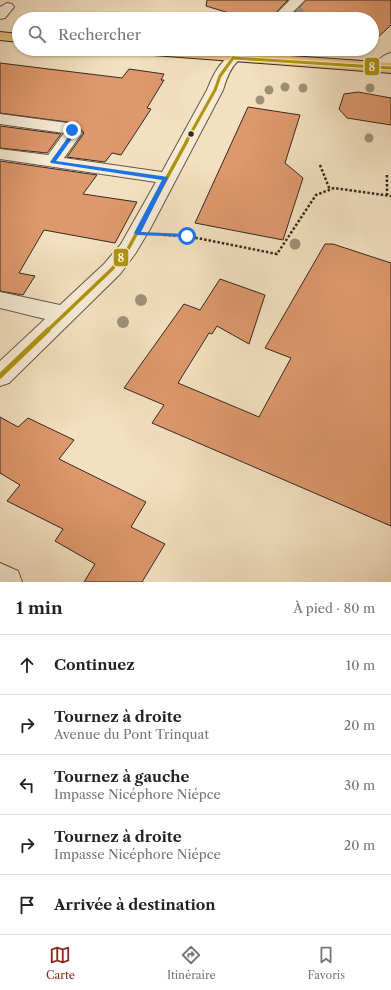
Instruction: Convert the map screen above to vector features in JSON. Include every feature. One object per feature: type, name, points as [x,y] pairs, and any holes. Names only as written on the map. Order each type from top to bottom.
[{"type":"main road","points":[[0,36],[12,37]]},
{"type":"main road","points":[[209,56],[387,64]]},
{"type":"street","points":[[285,12],[298,0]]},
{"type":"street","points":[[0,376],[112,269],[137,233],[215,90],[220,76],[233,58],[237,56]]},
{"type":"street","points":[[0,119],[69,128],[72,130],[73,133],[52,162]]},
{"type":"street","points":[[0,154],[166,178]]},
{"type":"street","points":[[0,300],[65,314]]},
{"type":"street","points":[[0,578],[7,582]]},
{"type":"path","points":[[320,165],[330,190]]},
{"type":"path","points":[[387,175],[387,196]]},
{"type":"path","points":[[137,233],[187,236],[277,254],[316,194],[334,188],[391,196]]},
{"type":"building","points":[[207,0],[288,0],[277,12],[226,12],[206,6]]},
{"type":"building","points":[[306,0],[391,0],[391,25],[379,36],[379,12],[295,12]]},
{"type":"building","points":[[0,63],[122,78],[129,69],[164,74],[161,80],[164,80],[147,108],[151,109],[121,155],[112,153],[105,162],[67,157],[84,133],[75,123],[0,113]]},
{"type":"building","points":[[358,92],[391,98],[391,125],[347,118],[339,109],[344,94]]},
{"type":"building","points":[[248,107],[300,115],[285,163],[303,178],[283,240],[195,223]]},
{"type":"building","points":[[0,126],[61,134],[47,153],[0,148]]},
{"type":"building","points":[[0,161],[97,175],[83,194],[137,202],[115,243],[44,230],[19,273],[35,276],[23,295],[0,291]]},
{"type":"building","points":[[325,244],[333,244],[391,263],[391,526],[152,423],[164,405],[124,388],[184,304],[200,310],[220,279],[265,295],[249,344],[217,326],[212,334],[209,333],[178,383],[259,417],[291,358],[265,348]]},
{"type":"building","points":[[0,417],[18,427],[28,418],[74,440],[59,459],[146,502],[131,527],[165,544],[142,582],[84,582],[95,564],[55,541],[63,529],[7,501],[20,485],[0,473]]},
{"type":"transit line","name":"8","points":[[233,58],[391,68]]},
{"type":"transit line","name":"8","points":[[0,376],[112,269],[128,249],[215,90],[220,76],[233,58]]},
{"type":"route","points":[[72,130],[73,133],[52,162],[166,178],[137,233],[187,236]]}]
